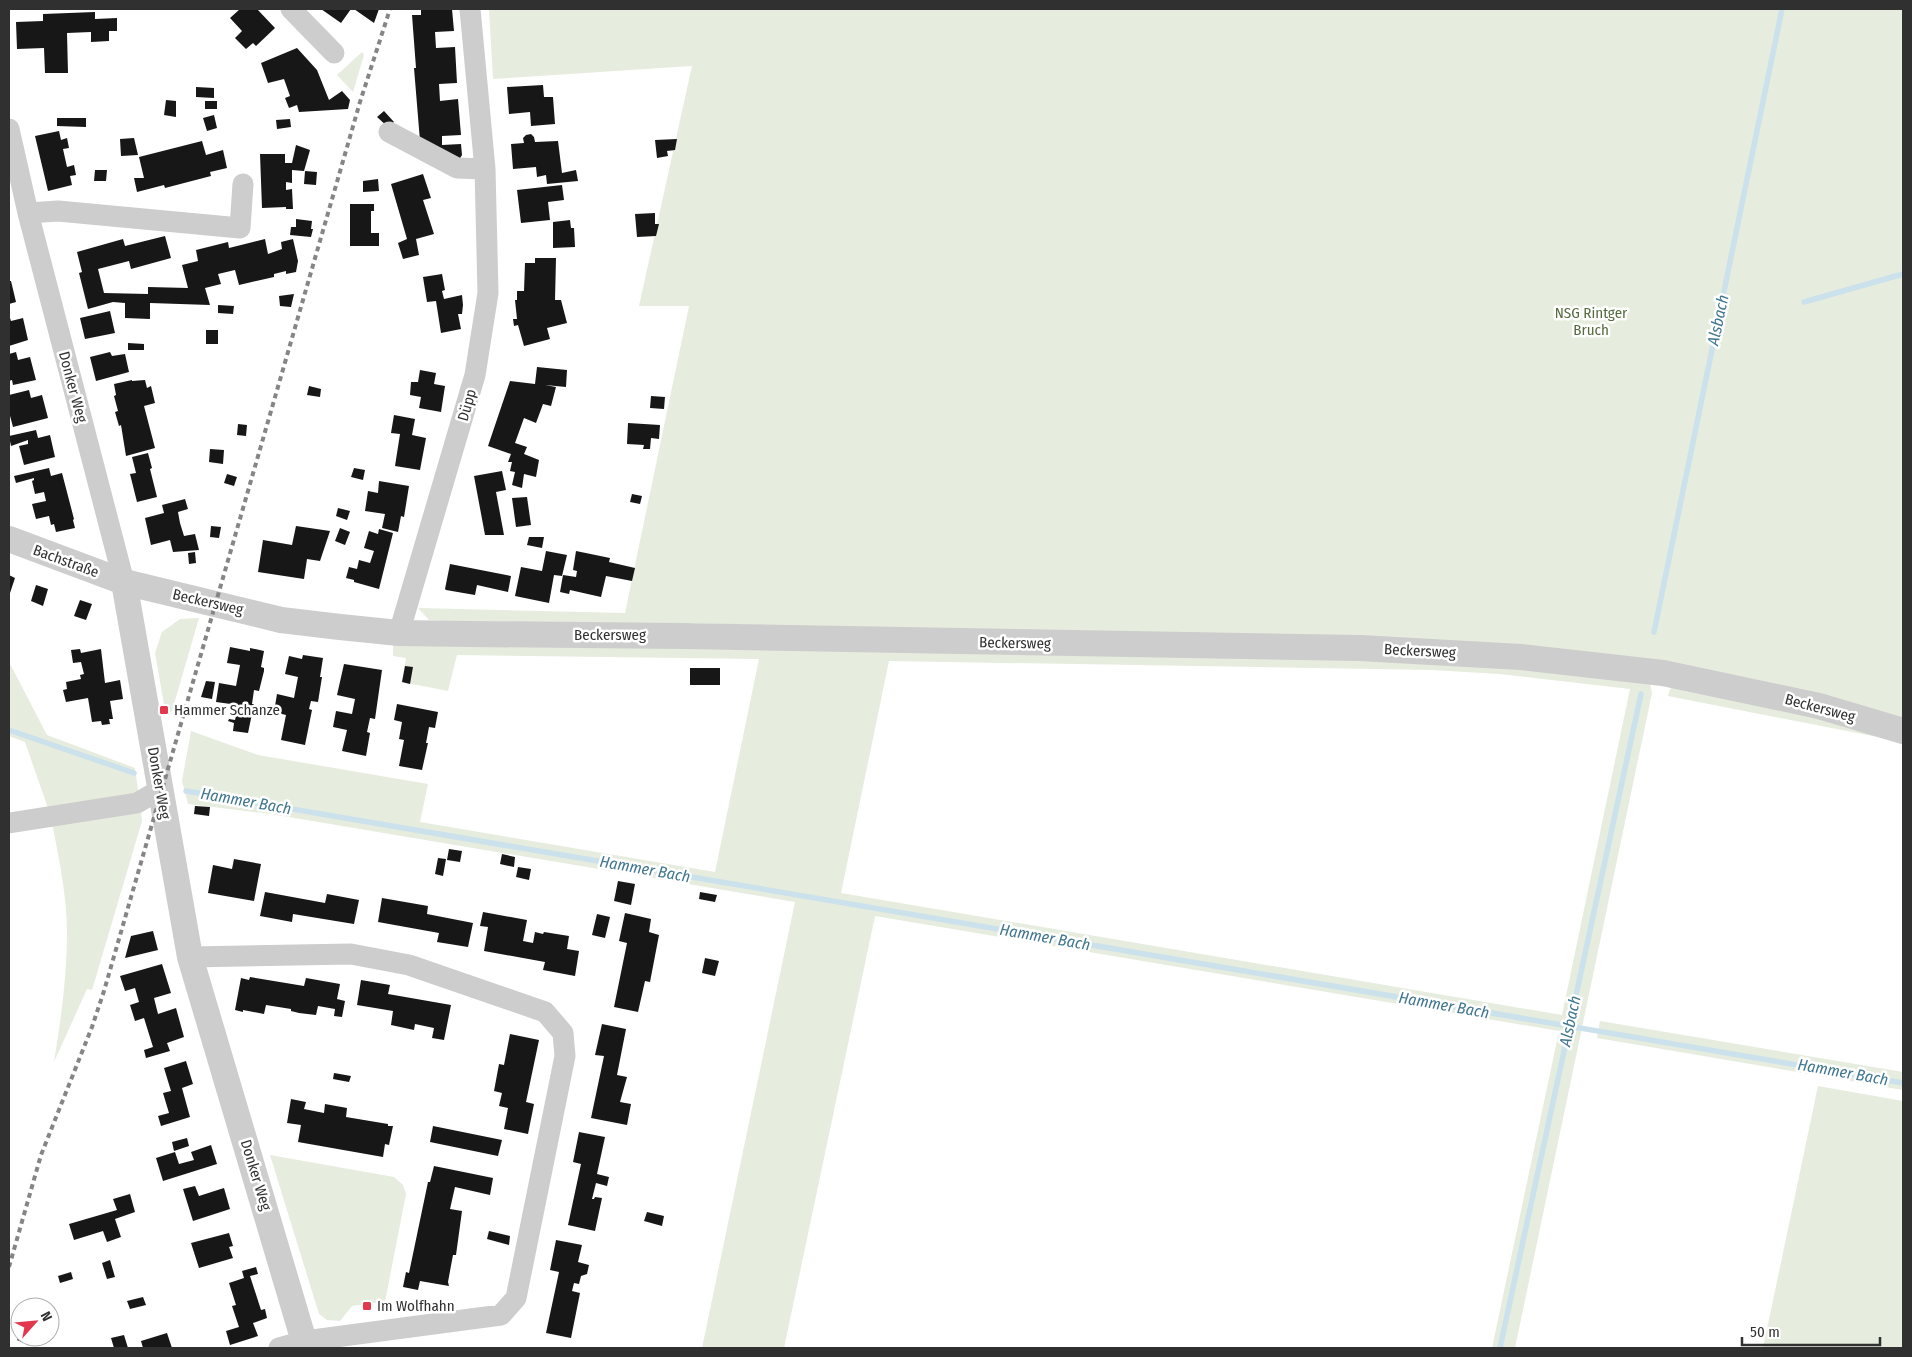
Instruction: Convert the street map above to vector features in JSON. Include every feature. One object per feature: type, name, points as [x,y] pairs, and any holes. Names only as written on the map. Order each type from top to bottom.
[{"type":"street","points":[[292,9],[334,53]]},
{"type":"street","name":"Düpp","points":[[399,633],[475,375],[488,293],[485,170],[470,9]]},
{"type":"street","name":"Donker Weg","points":[[9,129],[28,213],[124,582],[190,957],[306,1345]]},
{"type":"street","points":[[389,132],[457,168],[485,170]]},
{"type":"street","points":[[28,213],[58,211],[240,228],[243,184]]},
{"type":"street","name":"Bachstraße","points":[[9,539],[124,582]]},
{"type":"street","name":"Beckersweg","points":[[124,582],[281,620],[399,633],[1360,648],[1521,657],[1663,673],[1819,706],[1903,731]]},
{"type":"street","points":[[9,823],[137,803],[160,789]]},
{"type":"street","points":[[190,957],[351,954],[409,965],[545,1012],[563,1033],[565,1056],[516,1298],[501,1315],[279,1348]]},
{"type":"green space","name":"NSG Rintger Bruch","points":[[489,9],[1903,9],[1903,720],[1782,687],[922,630],[689,623],[632,625],[429,620],[418,608],[625,613],[689,306],[639,306],[692,66],[493,79]]},
{"type":"green space","points":[[362,52],[364,55],[353,92],[337,75]]},
{"type":"green space","points":[[199,618],[172,711],[166,716],[155,653],[162,632],[180,619]]},
{"type":"green space","points":[[393,643],[1318,658],[1538,669],[1650,684],[1652,693],[1515,1348],[1492,1348],[1559,1031],[875,916],[784,1348],[702,1348],[795,902],[271,814],[188,804],[182,781],[191,731],[258,755],[428,784],[420,822],[715,872],[759,659],[457,655],[448,691],[402,682],[406,658],[393,656]],"holes":[[[889,661],[1432,670],[1499,674],[1630,689],[1562,1015],[841,893]]]},
{"type":"green space","points":[[9,662],[47,735],[135,768],[139,797],[49,811],[25,742],[9,736]]},
{"type":"green space","points":[[1673,687],[1812,716],[1898,741],[1668,696],[1670,689]]},
{"type":"green space","points":[[141,810],[142,821],[92,990],[87,989],[54,1062],[66,965],[67,919],[60,864],[52,823]]},
{"type":"green space","points":[[1600,1021],[1903,1072],[1903,1090],[1597,1038]]},
{"type":"green space","points":[[1818,1086],[1903,1101],[1903,1348],[1763,1348]]},
{"type":"green space","points":[[270,1155],[394,1177],[403,1185],[406,1194],[385,1302],[352,1306],[340,1321],[327,1320],[319,1314]]},
{"type":"building","points":[[240,9],[257,9],[275,28],[256,46],[253,43],[246,49],[235,38],[242,31],[230,18]]},
{"type":"building","points":[[321,9],[351,9],[341,23]]},
{"type":"building","points":[[354,9],[379,9],[374,23]]},
{"type":"building","points":[[421,9],[452,9],[454,31],[435,32],[436,48],[455,47],[457,83],[439,84],[440,101],[458,99],[461,135],[442,136],[442,145],[461,144],[462,155],[457,163],[420,141],[412,15],[421,15]]},
{"type":"building","points":[[95,12],[95,19],[117,18],[117,31],[109,31],[109,41],[91,42],[91,32],[67,33],[68,73],[45,73],[44,48],[17,49],[16,22],[43,21],[43,14]]},
{"type":"building","points":[[297,48],[317,70],[329,100],[342,91],[350,100],[348,109],[299,112],[297,105],[289,108],[285,98],[290,96],[284,79],[268,83],[261,63]]},
{"type":"building","points":[[543,85],[544,97],[553,97],[555,124],[531,126],[530,112],[509,114],[507,87]]},
{"type":"building","points":[[196,87],[214,88],[214,98],[196,97]]},
{"type":"building","points":[[166,100],[176,101],[176,117],[164,115]]},
{"type":"building","points":[[205,101],[217,101],[217,109],[205,109]]},
{"type":"building","points":[[384,111],[394,122],[388,127],[377,117]]},
{"type":"building","points":[[214,115],[217,128],[207,131],[203,118]]},
{"type":"building","points":[[57,118],[86,118],[86,127],[57,126]]},
{"type":"building","points":[[290,119],[291,127],[277,129],[276,120]]},
{"type":"building","points":[[59,131],[61,140],[67,138],[69,148],[63,149],[67,167],[74,165],[76,175],[70,176],[72,185],[48,191],[35,136]]},
{"type":"building","points":[[531,134],[535,142],[558,141],[562,173],[576,170],[578,181],[547,184],[546,175],[537,177],[536,167],[513,169],[511,144],[524,143],[523,138]]},
{"type":"building","points":[[134,138],[138,155],[121,156],[120,139]]},
{"type":"building","points":[[677,139],[675,150],[667,151],[668,156],[657,158],[655,140]]},
{"type":"building","points":[[202,141],[206,155],[223,150],[227,168],[210,172],[211,176],[165,188],[164,185],[137,192],[134,178],[144,178],[139,157]]},
{"type":"building","points":[[296,145],[310,150],[304,171],[292,170],[292,183],[286,182],[286,190],[292,189],[293,209],[286,209],[286,207],[262,208],[260,154],[285,154],[285,163],[292,163]]},
{"type":"building","points":[[95,170],[107,170],[106,181],[94,181]]},
{"type":"building","points":[[305,171],[317,172],[316,185],[304,184]]},
{"type":"building","points":[[423,174],[431,198],[423,200],[434,234],[416,239],[419,255],[403,259],[398,243],[407,239],[391,184]]},
{"type":"building","points":[[378,179],[379,191],[363,192],[363,181]]},
{"type":"building","points":[[562,185],[564,200],[548,202],[550,220],[521,223],[517,190]]},
{"type":"building","points":[[350,204],[374,204],[374,211],[371,211],[371,233],[379,233],[379,246],[350,246]]},
{"type":"building","points":[[655,213],[655,224],[659,224],[656,236],[637,237],[635,214]]},
{"type":"building","points":[[296,219],[312,221],[311,237],[290,235],[291,227],[296,227]]},
{"type":"building","points":[[570,220],[571,228],[574,228],[575,247],[553,248],[553,222]]},
{"type":"building","points":[[165,236],[171,258],[131,269],[129,261],[98,269],[104,293],[148,294],[148,287],[188,288],[182,265],[198,261],[196,250],[228,242],[229,248],[265,239],[268,254],[282,249],[281,242],[293,239],[298,261],[296,272],[286,274],[286,271],[274,274],[274,277],[239,285],[235,270],[218,274],[221,284],[205,288],[210,305],[150,303],[150,319],[125,318],[125,303],[113,302],[88,309],[79,273],[82,272],[77,252],[123,239],[125,246]]},
{"type":"building","points":[[535,258],[556,258],[555,300],[561,300],[567,323],[547,328],[550,339],[524,346],[518,325],[514,326],[513,319],[517,319],[515,300],[517,300],[517,291],[524,291],[525,263],[535,263]]},
{"type":"building","points":[[442,274],[445,290],[442,291],[444,299],[462,295],[463,305],[462,314],[458,314],[461,329],[441,333],[436,301],[427,302],[423,277]]},
{"type":"building","points":[[9,281],[11,281],[16,302],[9,304]]},
{"type":"building","points":[[294,294],[291,307],[280,306],[279,296]]},
{"type":"building","points":[[218,305],[234,306],[233,314],[218,313]]},
{"type":"building","points":[[110,311],[115,333],[85,339],[80,318]]},
{"type":"building","points":[[9,315],[11,321],[23,318],[28,340],[9,346]]},
{"type":"building","points":[[206,330],[218,330],[218,344],[206,344]]},
{"type":"building","points":[[128,343],[144,344],[144,350],[128,350]]},
{"type":"building","points":[[16,352],[18,360],[30,357],[36,380],[13,385],[12,380],[9,381],[9,354]]},
{"type":"building","points":[[110,352],[112,356],[125,354],[129,372],[96,381],[90,357]]},
{"type":"building","points":[[537,367],[567,370],[566,387],[545,385],[556,387],[551,406],[543,404],[536,423],[524,418],[515,443],[527,447],[524,454],[539,460],[536,477],[524,474],[522,488],[512,485],[515,472],[510,471],[512,462],[508,462],[511,454],[488,446],[510,381],[535,384]]},
{"type":"building","points":[[420,370],[436,373],[434,384],[445,386],[441,412],[419,408],[421,397],[410,395],[411,382],[418,382]]},
{"type":"building","points":[[132,380],[145,380],[147,388],[151,386],[155,403],[144,406],[155,448],[126,456],[121,425],[119,426],[115,412],[118,411],[114,396],[116,395],[114,384]]},
{"type":"building","points":[[309,386],[321,389],[320,397],[307,395]]},
{"type":"building","points":[[29,390],[31,398],[42,395],[48,418],[13,427],[9,412],[9,395]]},
{"type":"building","points":[[651,396],[665,397],[664,409],[650,408]]},
{"type":"building","points":[[394,415],[415,419],[412,435],[426,438],[420,470],[395,466],[400,434],[391,433]]},
{"type":"building","points":[[628,423],[660,425],[659,439],[651,438],[650,449],[643,449],[644,445],[627,444]]},
{"type":"building","points":[[238,424],[247,425],[246,436],[237,435]]},
{"type":"building","points":[[36,430],[38,438],[50,435],[55,457],[24,465],[19,446],[28,444],[28,440],[11,446],[9,436]]},
{"type":"building","points":[[210,449],[224,450],[223,464],[209,462]]},
{"type":"building","points":[[148,453],[157,497],[137,502],[130,474],[136,473],[132,457]]},
{"type":"building","points":[[49,468],[51,476],[62,473],[75,528],[56,532],[54,524],[51,525],[49,516],[36,519],[32,504],[46,501],[44,492],[35,494],[32,481],[34,478],[16,483],[14,476]]},
{"type":"building","points":[[354,468],[365,470],[363,480],[351,477]]},
{"type":"building","points":[[502,471],[506,490],[496,492],[504,535],[485,535],[474,476]]},
{"type":"building","points":[[227,474],[237,477],[234,486],[224,483]]},
{"type":"building","points":[[379,481],[409,486],[404,517],[401,516],[398,532],[382,528],[385,514],[365,511],[368,491],[378,493]]},
{"type":"building","points":[[632,494],[642,496],[640,504],[630,502]]},
{"type":"building","points":[[527,497],[531,525],[516,527],[512,498]]},
{"type":"building","points":[[185,499],[188,509],[178,512],[180,523],[184,536],[195,534],[199,550],[173,552],[170,540],[151,545],[145,518],[164,513],[162,505]]},
{"type":"building","points":[[338,508],[350,511],[347,520],[336,516]]},
{"type":"building","points":[[211,526],[221,527],[219,538],[210,537]]},
{"type":"building","points":[[296,526],[330,531],[320,561],[307,559],[304,579],[258,572],[263,540],[292,545]]},
{"type":"building","points":[[340,528],[350,532],[345,545],[335,541]]},
{"type":"building","points":[[379,529],[393,533],[379,589],[346,578],[349,567],[357,569],[359,560],[370,563],[374,551],[364,548],[369,531],[378,534]]},
{"type":"building","points":[[529,537],[544,537],[542,548],[527,545]]},
{"type":"building","points":[[546,551],[567,555],[562,576],[554,575],[549,603],[515,596],[521,567],[542,571]]},
{"type":"building","points":[[576,551],[610,558],[609,562],[635,568],[632,581],[606,576],[601,597],[570,590],[569,594],[560,592],[563,575],[576,577],[577,571],[573,570]]},
{"type":"building","points":[[195,552],[196,563],[189,564],[188,553]]},
{"type":"building","points":[[450,564],[511,576],[508,592],[477,585],[475,595],[446,590]]},
{"type":"building","points":[[9,575],[15,578],[9,596]]},
{"type":"building","points":[[36,585],[48,589],[43,606],[31,601]]},
{"type":"building","points":[[80,600],[92,604],[86,620],[74,616]]},
{"type":"building","points":[[230,647],[250,651],[250,648],[264,651],[261,667],[264,668],[264,671],[259,691],[254,690],[252,704],[254,704],[248,733],[233,731],[234,723],[228,721],[229,719],[235,720],[238,705],[216,702],[219,683],[236,686],[240,665],[227,663]]},
{"type":"building","points":[[80,649],[81,653],[101,649],[105,683],[120,680],[123,699],[110,701],[113,719],[109,719],[110,724],[102,725],[101,721],[92,722],[88,698],[66,702],[63,690],[67,689],[66,682],[81,679],[80,675],[84,674],[81,662],[73,663],[71,650]]},
{"type":"building","points":[[303,655],[323,658],[318,702],[311,701],[309,709],[312,710],[305,745],[281,740],[286,715],[274,712],[277,694],[294,698],[298,677],[285,674],[289,656],[302,659]]},
{"type":"building","points":[[344,664],[382,670],[375,719],[370,718],[367,732],[370,733],[366,756],[342,751],[347,730],[333,727],[336,711],[352,714],[355,699],[337,695]]},
{"type":"building","points":[[405,666],[413,667],[410,684],[402,682]]},
{"type":"building","points":[[690,668],[720,668],[720,685],[690,685]]},
{"type":"building","points":[[206,681],[215,682],[212,699],[201,697]]},
{"type":"building","points":[[397,704],[438,712],[435,728],[429,727],[426,743],[428,743],[422,770],[399,766],[404,740],[399,739],[402,722],[394,720]]},
{"type":"building","points":[[195,806],[210,807],[209,816],[194,814]]},
{"type":"building","points":[[449,849],[462,851],[460,862],[447,860]]},
{"type":"building","points":[[502,854],[515,857],[514,867],[500,864]]},
{"type":"building","points":[[438,858],[446,859],[443,876],[435,874]]},
{"type":"building","points":[[234,859],[261,864],[254,901],[208,893],[213,865],[232,869]]},
{"type":"building","points":[[518,867],[531,869],[529,880],[516,877]]},
{"type":"building","points":[[618,881],[635,884],[631,905],[614,901]]},
{"type":"building","points":[[265,892],[325,903],[327,894],[359,900],[354,924],[293,914],[292,922],[260,916]]},
{"type":"building","points":[[700,892],[717,895],[715,902],[699,899]]},
{"type":"building","points":[[382,898],[428,906],[427,914],[473,923],[468,947],[437,942],[439,933],[378,922]]},
{"type":"building","points":[[483,912],[527,920],[523,941],[533,943],[535,932],[569,936],[567,949],[579,951],[575,976],[543,970],[545,962],[484,951],[488,927],[480,926]]},
{"type":"building","points":[[625,913],[651,919],[649,932],[659,935],[650,982],[645,981],[638,1012],[614,1007],[627,943],[619,941]]},
{"type":"building","points":[[597,914],[610,917],[605,938],[592,935]]},
{"type":"building","points":[[153,931],[158,950],[125,958],[131,936]]},
{"type":"building","points":[[705,958],[719,961],[715,976],[702,973]]},
{"type":"building","points":[[162,964],[171,993],[154,998],[158,1014],[176,1008],[184,1037],[167,1043],[170,1051],[146,1058],[144,1050],[153,1047],[144,1018],[135,1021],[130,1005],[139,1002],[135,988],[125,991],[120,976]]},
{"type":"building","points":[[250,977],[304,986],[306,978],[340,984],[337,999],[345,1001],[342,1017],[334,1016],[335,1009],[318,1006],[316,1015],[266,1005],[264,1014],[235,1010],[241,978],[249,980]]},
{"type":"building","points":[[361,980],[390,985],[388,994],[451,1005],[444,1040],[432,1038],[434,1028],[415,1024],[414,1030],[391,1025],[393,1011],[357,1005]]},
{"type":"building","points":[[602,1024],[626,1029],[617,1075],[627,1077],[620,1102],[631,1104],[627,1125],[591,1118],[604,1056],[595,1055]]},
{"type":"building","points":[[510,1034],[539,1040],[526,1102],[534,1104],[528,1134],[504,1129],[508,1108],[499,1106],[502,1093],[494,1091],[499,1064],[504,1065]]},
{"type":"building","points":[[186,1061],[193,1084],[182,1088],[190,1117],[161,1126],[158,1116],[169,1113],[163,1093],[171,1091],[164,1068]]},
{"type":"building","points":[[334,1073],[351,1076],[349,1082],[333,1079]]},
{"type":"building","points":[[291,1099],[306,1102],[304,1109],[324,1113],[325,1104],[347,1108],[346,1117],[393,1126],[389,1145],[385,1144],[383,1157],[298,1142],[301,1125],[287,1123]]},
{"type":"building","points":[[433,1126],[502,1140],[498,1156],[430,1142]]},
{"type":"building","points":[[579,1132],[605,1137],[597,1174],[609,1177],[607,1186],[596,1183],[592,1199],[595,1197],[602,1198],[595,1231],[568,1225],[581,1164],[573,1162]]},
{"type":"building","points":[[187,1138],[189,1146],[174,1151],[172,1142]]},
{"type":"building","points":[[211,1145],[217,1164],[163,1181],[156,1158],[175,1152],[179,1164],[194,1160],[191,1152]]},
{"type":"building","points":[[434,1166],[493,1178],[490,1195],[455,1187],[450,1209],[462,1211],[456,1255],[453,1255],[448,1282],[449,1286],[420,1281],[418,1290],[403,1287],[406,1272],[409,1273],[428,1182],[430,1182]]},
{"type":"building","points":[[195,1186],[199,1196],[224,1188],[230,1209],[193,1221],[183,1189]]},
{"type":"building","points":[[130,1194],[135,1212],[115,1219],[121,1237],[107,1242],[103,1231],[74,1240],[69,1224],[117,1210],[113,1199]]},
{"type":"building","points":[[647,1212],[664,1216],[662,1226],[644,1221]]},
{"type":"building","points":[[489,1231],[510,1236],[509,1245],[487,1239]]},
{"type":"building","points":[[229,1233],[233,1246],[229,1247],[233,1258],[199,1268],[191,1243]]},
{"type":"building","points":[[556,1240],[582,1245],[578,1262],[589,1265],[587,1274],[581,1276],[579,1284],[574,1283],[572,1291],[580,1293],[571,1338],[546,1333],[559,1272],[550,1270]]},
{"type":"building","points":[[110,1260],[115,1277],[107,1279],[102,1263]]},
{"type":"building","points":[[256,1267],[258,1274],[250,1276],[261,1310],[265,1309],[267,1318],[253,1323],[258,1336],[230,1345],[226,1331],[239,1327],[232,1306],[236,1305],[229,1283],[244,1278],[242,1271]]},
{"type":"building","points":[[71,1272],[73,1279],[60,1283],[58,1276]]},
{"type":"building","points":[[143,1297],[146,1305],[130,1309],[127,1301]]},
{"type":"building","points":[[167,1333],[172,1348],[143,1348],[141,1341]]},
{"type":"building","points":[[124,1335],[128,1348],[114,1348],[111,1338]]},
{"type":"waterway","name":"Alsbach","points":[[1654,632],[1782,9]]},
{"type":"waterway","points":[[1804,302],[1903,274]]},
{"type":"waterway","name":"Alsbach","points":[[1500,1348],[1641,694]]},
{"type":"waterway","name":"Hammer Bach","points":[[9,730],[134,773]]},
{"type":"waterway","name":"Hammer Bach","points":[[186,791],[1903,1083]]},
{"type":"railway","points":[[9,1267],[41,1155],[92,1027],[104,991],[360,102],[390,9]]},
{"type":"place","name":"Hammer Schanze","points":[[164,710]]},
{"type":"place","name":"Im Wolfhahn","points":[[367,1306]]}]
